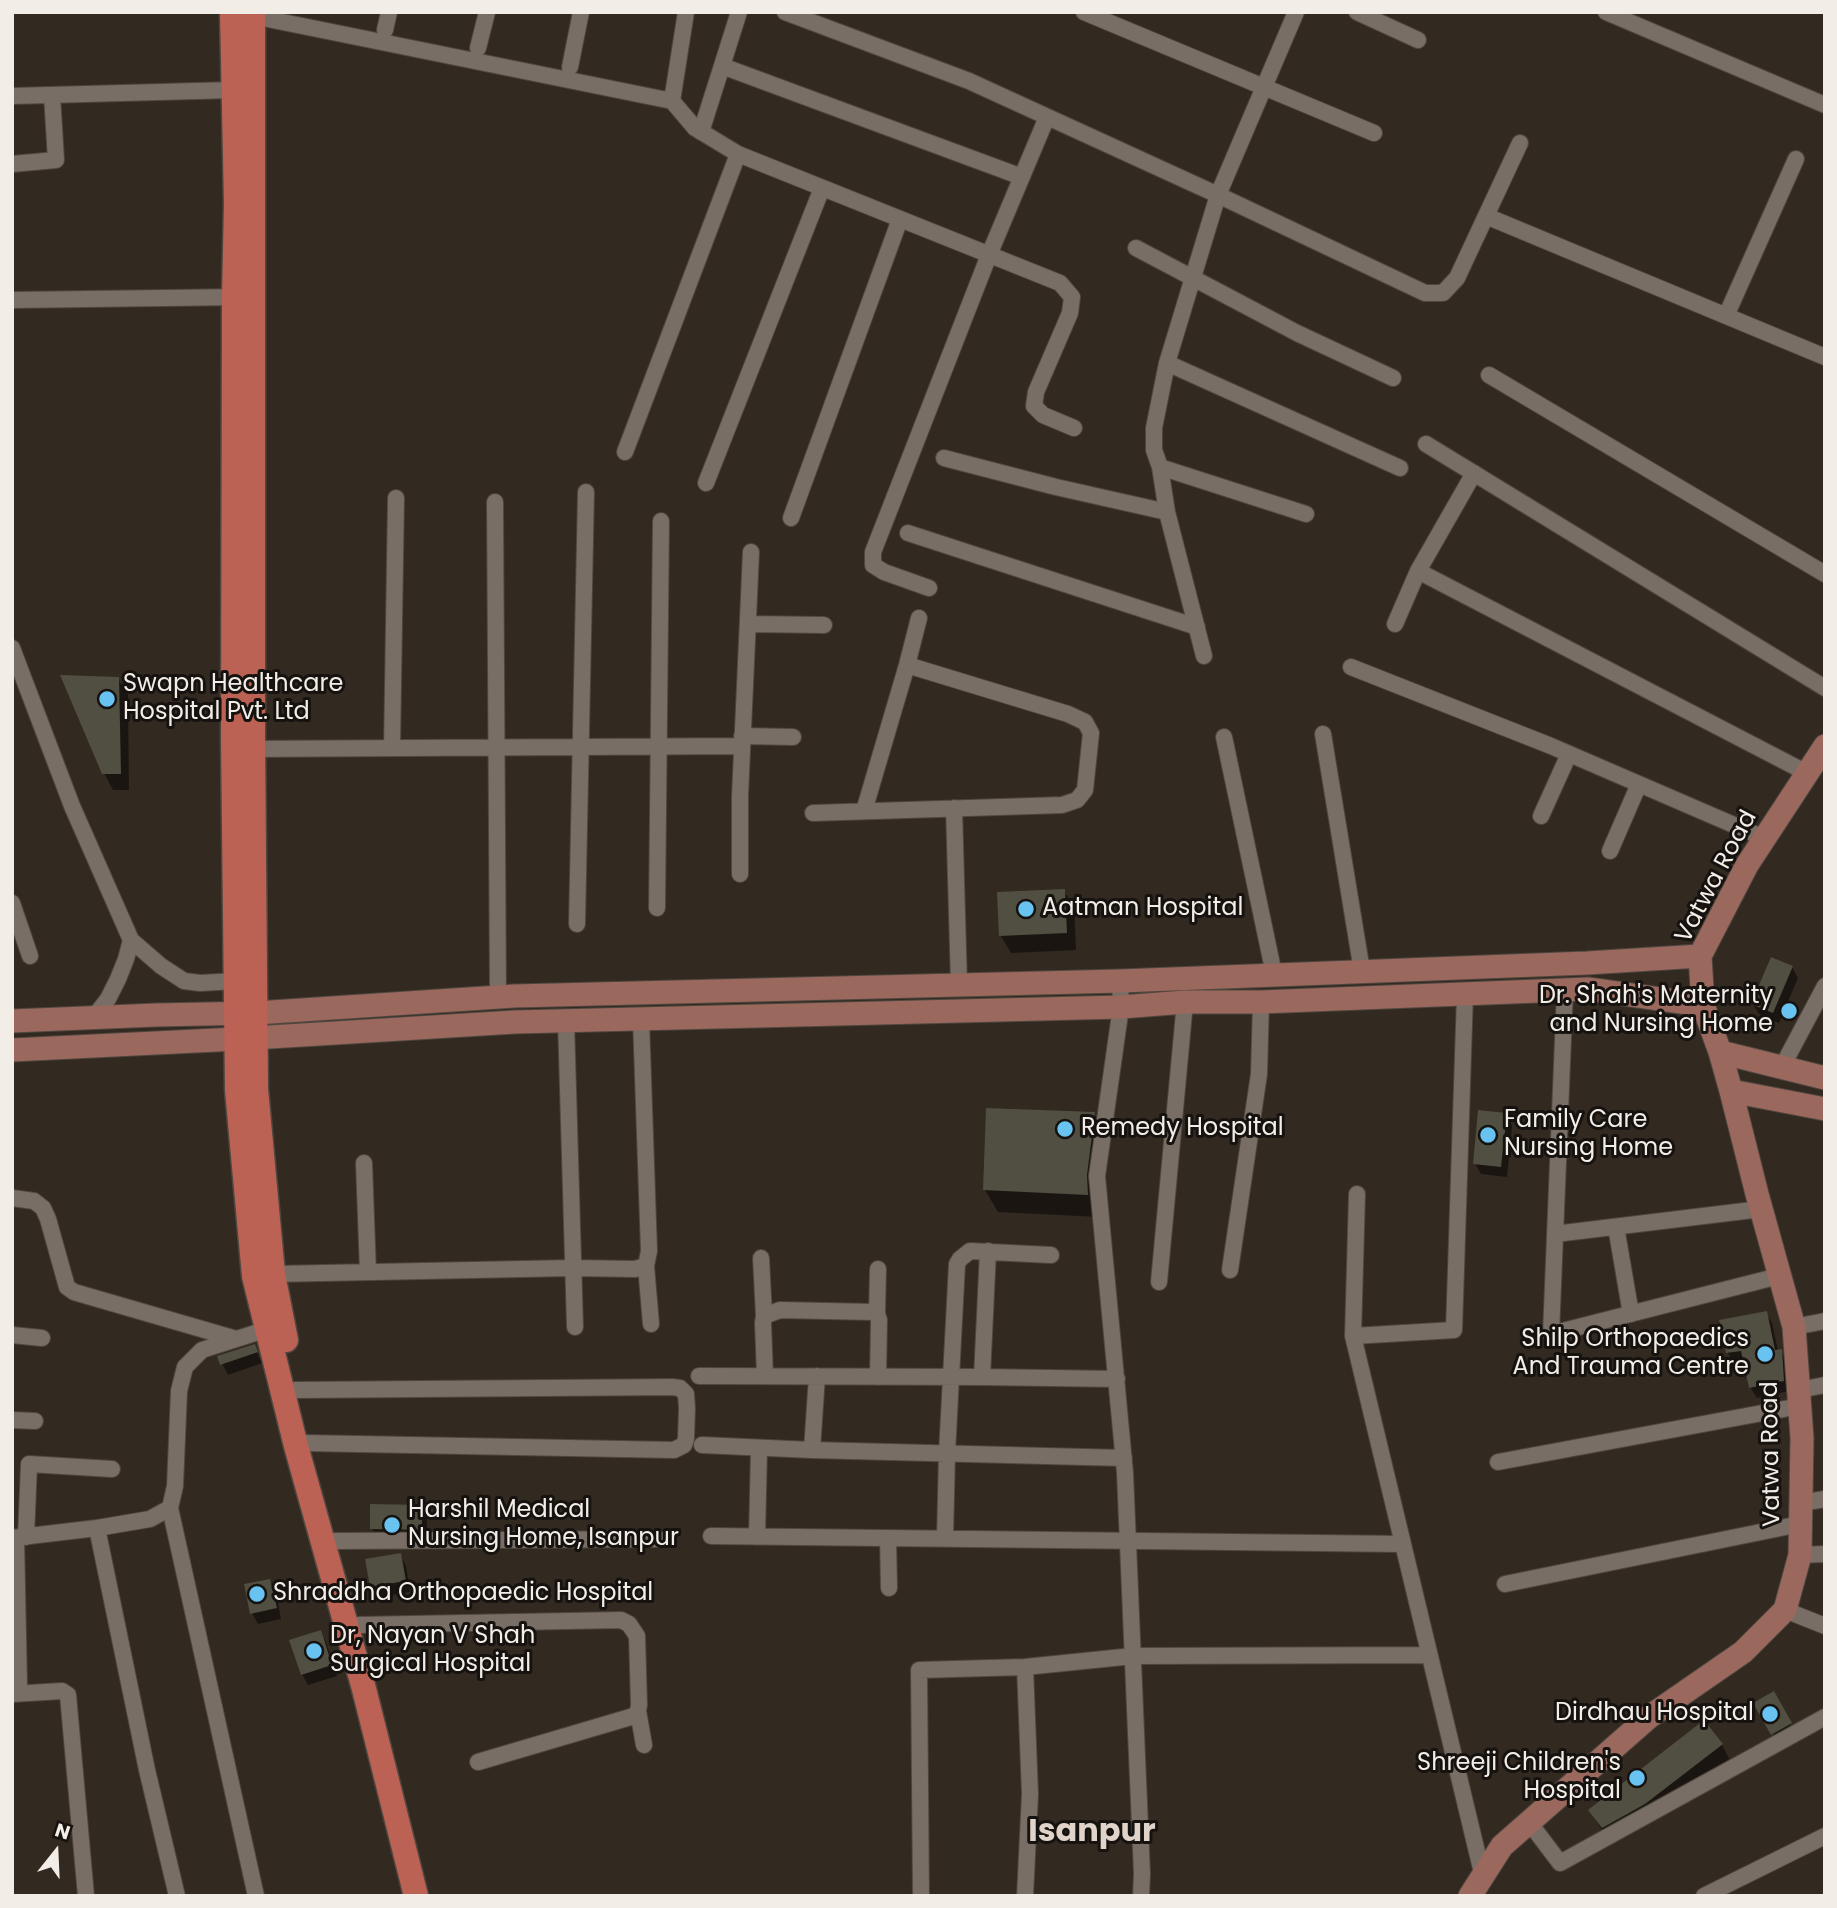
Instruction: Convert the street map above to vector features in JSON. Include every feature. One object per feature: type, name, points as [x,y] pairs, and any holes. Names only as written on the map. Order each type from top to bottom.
[{"type":"main road","points":[[243,297],[236,204],[233,90],[246,13]]},
{"type":"main road","points":[[246,13],[243,297],[246,1026],[237,1090],[254,1276],[275,1327],[295,1390],[305,1443],[335,1541],[426,1896]]},
{"type":"main road","points":[[244,749],[236,981],[256,1089],[273,1274],[275,1327],[296,1446],[364,1689],[416,1896]]},
{"type":"street","points":[[385,30],[388,12]]},
{"type":"street","points":[[478,48],[486,12]]},
{"type":"street","points":[[570,66],[581,12]]},
{"type":"street","points":[[672,101],[686,12]]},
{"type":"street","points":[[701,132],[739,12]]},
{"type":"street","points":[[785,12],[969,81],[1424,293],[1443,293],[1457,278],[1520,143]]},
{"type":"street","points":[[1084,12],[1374,133]]},
{"type":"street","points":[[1204,656],[1167,512],[1160,467],[1154,450],[1154,428],[1167,363],[1218,195],[1296,12]]},
{"type":"street","points":[[1357,12],[1418,40]]},
{"type":"street","points":[[1606,12],[1825,104]]},
{"type":"street","points":[[246,13],[672,101],[695,128],[738,154],[1060,283],[1072,297],[1070,313],[1036,392],[1034,406],[1043,415],[1074,428]]},
{"type":"street","points":[[722,66],[1022,177]]},
{"type":"street","points":[[12,96],[233,90]]},
{"type":"street","points":[[12,164],[56,160],[52,95]]},
{"type":"street","points":[[929,588],[884,572],[873,565],[873,552],[989,255],[1047,117]]},
{"type":"street","points":[[625,452],[738,154]]},
{"type":"street","points":[[1726,316],[1796,159]]},
{"type":"street","points":[[706,483],[822,188]]},
{"type":"street","points":[[1486,216],[1825,357]]},
{"type":"street","points":[[791,517],[900,219]]},
{"type":"street","points":[[1136,248],[1297,333],[1393,377]]},
{"type":"street","points":[[12,300],[243,297]]},
{"type":"street","points":[[1167,363],[1400,468]]},
{"type":"street","points":[[1489,375],[1825,574]]},
{"type":"street","points":[[1426,444],[1825,688]]},
{"type":"street","points":[[944,458],[1056,488],[1167,512]]},
{"type":"street","points":[[1160,467],[1306,514]]},
{"type":"street","points":[[1395,624],[1418,571],[1474,473]]},
{"type":"street","points":[[577,924],[586,492]]},
{"type":"street","points":[[392,748],[396,498]]},
{"type":"street","points":[[495,502],[498,997]]},
{"type":"street","points":[[657,908],[661,521]]},
{"type":"street","points":[[908,533],[1196,626]]},
{"type":"street","points":[[740,874],[740,796],[751,552]]},
{"type":"street","points":[[1418,571],[1807,773]]},
{"type":"street","points":[[864,811],[919,618]]},
{"type":"street","points":[[748,624],[824,625]]},
{"type":"street","points":[[12,648],[72,806],[131,940],[161,966],[184,981],[236,981]]},
{"type":"street","points":[[813,813],[1062,805],[1077,800],[1085,790],[1091,733],[1085,722],[1068,714],[907,665]]},
{"type":"street","points":[[1350,667],[1569,754],[1763,838]]},
{"type":"street","points":[[1322,734],[1362,971]]},
{"type":"street","points":[[244,749],[658,747],[793,737]]},
{"type":"street","points":[[1224,737],[1274,974]]},
{"type":"street","name":"Vatwa Road","points":[[1477,1886],[1502,1846],[1649,1717],[1743,1652],[1785,1610],[1800,1555],[1802,1438],[1794,1327],[1720,1052],[1703,1005],[1700,956],[1763,838],[1825,746]]},
{"type":"street","points":[[1541,816],[1569,754]]},
{"type":"street","points":[[1610,851],[1639,784]]},
{"type":"street","points":[[954,808],[959,985]]},
{"type":"street","points":[[12,903],[30,956]]},
{"type":"street","points":[[94,1017],[108,999],[126,959],[131,940]]},
{"type":"street","points":[[12,1050],[498,997],[1120,981],[1700,956]]},
{"type":"street","points":[[1120,981],[1121,1007],[1097,1176],[1124,1458],[1141,1896]]},
{"type":"street","points":[[1782,1067],[1825,986]]},
{"type":"street","points":[[12,1021],[94,1017],[246,1026],[565,1021],[1121,1007],[1185,1002],[1261,1002],[1588,989],[1703,1005]]},
{"type":"street","points":[[1564,990],[1551,1334],[1779,1276]]},
{"type":"street","points":[[1353,1336],[1454,1330],[1465,993]]},
{"type":"street","points":[[1159,1282],[1185,1002]]},
{"type":"street","points":[[1230,1270],[1259,1074],[1261,1002]]},
{"type":"street","points":[[641,1019],[649,1251],[646,1266],[651,1324]]},
{"type":"street","points":[[565,1021],[575,1327]]},
{"type":"street","points":[[1720,1052],[1825,1078]]},
{"type":"street","points":[[1731,1091],[1825,1109]]},
{"type":"street","points":[[365,1163],[368,1272]]},
{"type":"street","points":[[1357,1194],[1353,1336],[1429,1655],[1477,1886]]},
{"type":"street","points":[[12,1198],[34,1201],[43,1208],[67,1287],[74,1292],[236,1339]]},
{"type":"street","points":[[1555,1234],[1761,1209]]},
{"type":"street","points":[[1616,1227],[1631,1314]]},
{"type":"street","points":[[944,1538],[957,1264],[970,1251],[1051,1255]]},
{"type":"street","points":[[982,1377],[988,1251]]},
{"type":"street","points":[[761,1258],[765,1376]]},
{"type":"street","points":[[273,1274],[635,1269],[646,1266]]},
{"type":"street","points":[[878,1269],[878,1377]]},
{"type":"street","points":[[764,1316],[780,1310],[873,1311],[877,1314]]},
{"type":"street","points":[[1794,1327],[1825,1321]]},
{"type":"street","points":[[256,1896],[170,1508],[175,1486],[179,1391],[185,1367],[202,1350],[275,1327]]},
{"type":"street","points":[[12,1335],[42,1338]]},
{"type":"street","points":[[699,1376],[1116,1379]]},
{"type":"street","points":[[812,1450],[817,1376]]},
{"type":"street","points":[[1498,1462],[1799,1398],[1825,1385]]},
{"type":"street","points":[[295,1390],[672,1387],[680,1388],[686,1394],[686,1439],[684,1445],[674,1450],[305,1443]]},
{"type":"street","points":[[12,1420],[36,1421]]},
{"type":"street","points":[[702,1445],[1124,1458]]},
{"type":"street","points":[[758,1537],[759,1448]]},
{"type":"street","points":[[12,1463],[112,1469]]},
{"type":"street","points":[[14,1694],[19,1685],[18,1537],[29,1464]]},
{"type":"street","points":[[1505,1584],[1801,1514],[1825,1499]]},
{"type":"street","points":[[18,1537],[150,1519],[170,1508]]},
{"type":"street","points":[[97,1528],[147,1770],[177,1896]]},
{"type":"street","points":[[711,1536],[1403,1544]]},
{"type":"street","points":[[888,1538],[890,1588]]},
{"type":"street","points":[[335,1541],[658,1539]]},
{"type":"street","points":[[1800,1555],[1825,1554]]},
{"type":"street","points":[[1785,1610],[1825,1626]]},
{"type":"street","points":[[356,1625],[621,1619],[636,1636],[638,1712],[644,1745]]},
{"type":"street","points":[[921,1896],[919,1670],[1025,1667],[1133,1656],[1429,1655]]},
{"type":"street","points":[[1025,1667],[1030,1794],[1025,1896]]},
{"type":"street","points":[[14,1694],[62,1691],[68,1695],[86,1896]]},
{"type":"street","points":[[478,1762],[638,1712]]},
{"type":"street","points":[[1529,1822],[1560,1863],[1825,1717]]},
{"type":"street","points":[[1704,1896],[1825,1836]]},
{"type":"building","points":[[60,675],[119,677],[121,774],[102,774]]},
{"type":"building","points":[[1065,889],[1067,933],[999,936],[997,892]]},
{"type":"building","points":[[1771,957],[1793,966],[1773,1013],[1751,1004]]},
{"type":"building","points":[[986,1108],[1095,1112],[1087,1175],[1088,1195],[983,1190]]},
{"type":"building","points":[[1478,1110],[1507,1113],[1501,1167],[1473,1164]]},
{"type":"building","points":[[1767,1311],[1775,1350],[1782,1349],[1784,1381],[1749,1388],[1741,1351],[1726,1353],[1719,1320]]},
{"type":"building","points":[[255,1344],[258,1352],[220,1365],[217,1356]]},
{"type":"building","points":[[370,1504],[422,1505],[422,1530],[370,1529]]},
{"type":"building","points":[[401,1553],[406,1581],[370,1587],[365,1559]]},
{"type":"building","points":[[270,1579],[277,1608],[250,1614],[244,1584]]},
{"type":"building","points":[[321,1630],[332,1665],[301,1675],[289,1640]]},
{"type":"building","points":[[1774,1691],[1792,1723],[1771,1735],[1753,1703]]},
{"type":"building","points":[[1704,1720],[1723,1744],[1645,1804],[1602,1828],[1588,1810]]},
{"type":"place","name":"Swapn Healthcare Hospital Pvt. Ltd","points":[[107,699]]},
{"type":"place","name":"Aatman Hospital","points":[[1026,909]]},
{"type":"place","name":"Dr. Shah's Maternity and Nursing Home","points":[[1789,1011]]},
{"type":"place","name":"Remedy Hospital","points":[[1065,1129]]},
{"type":"place","name":"Family Care Nursing Home","points":[[1488,1135]]},
{"type":"place","name":"Shilp Orthopaedics And Trauma Centre","points":[[1765,1354]]},
{"type":"place","name":"Harshil Medical Nursing Home, Isanpur","points":[[392,1525]]},
{"type":"place","name":"Shraddha Orthopaedic Hospital","points":[[257,1594]]},
{"type":"place","name":"Dr, Nayan V Shah Surgical Hospital","points":[[314,1651]]},
{"type":"place","name":"Dirdhau Hospital","points":[[1770,1714]]},
{"type":"place","name":"Shreeji Children's Hospital","points":[[1637,1778]]},
{"type":"district","name":"Isanpur","points":[[1092,1833]]}]
